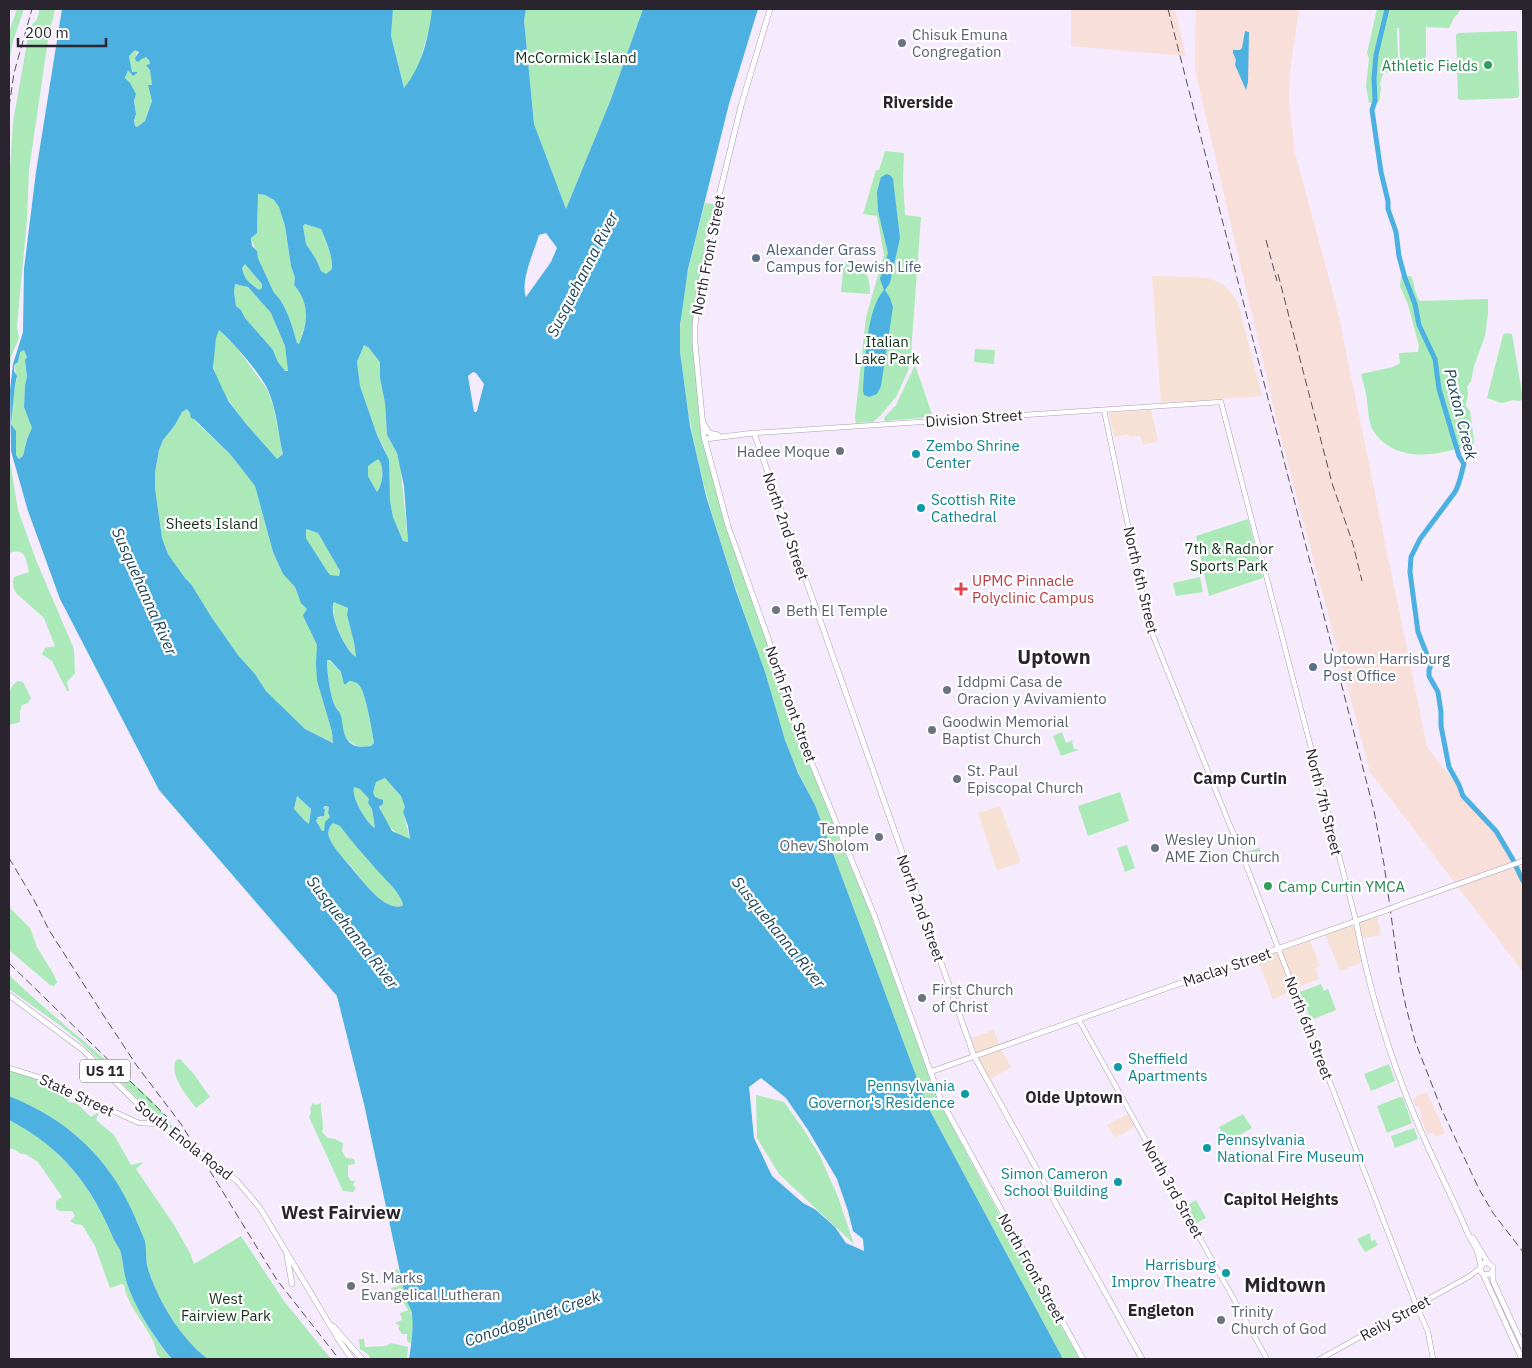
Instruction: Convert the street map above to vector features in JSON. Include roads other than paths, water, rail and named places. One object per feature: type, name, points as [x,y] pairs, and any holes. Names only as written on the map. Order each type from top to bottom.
[{"type":"main road","name":"North Front Street","points":[[770,9],[741,106],[717,204],[698,296],[695,332],[705,439],[728,526],[771,647],[792,715],[874,915],[930,1072],[951,1121],[1083,1359]]},
{"type":"main road","name":"Division Street","points":[[705,439],[726,435],[1221,402]]},
{"type":"main road","name":"North 7th Street","points":[[1221,402],[1342,874],[1393,1060],[1418,1124],[1477,1250],[1481,1270],[1492,1296],[1522,1359]]},
{"type":"main road","name":"North 6th Street","points":[[1104,410],[1148,622],[1428,1332],[1433,1359]]},
{"type":"main road","name":"Division Street","points":[[702,419],[709,432],[726,435]]},
{"type":"main road","name":"North 2nd Street","points":[[754,433],[974,1056],[1142,1359]]},
{"type":"main road","name":"Maclay Street","points":[[930,1072],[1523,861]]},
{"type":"main road","name":"South Enola Road","points":[[9,995],[83,1050],[152,1118],[230,1174],[249,1193],[269,1221],[324,1316],[352,1359]]},
{"type":"main road","name":"North 3rd Street","points":[[1079,1020],[1267,1359]]},
{"type":"main road","name":"State Street","points":[[9,1068],[38,1078],[141,1124],[160,1124]]},
{"type":"main road","points":[[144,1124],[152,1118]]},
{"type":"main road","name":"North 7th Street","points":[[1462,1220],[1484,1253],[1488,1263],[1492,1265],[1493,1281],[1523,1346]]},
{"type":"main road","points":[[287,1253],[292,1284]]},
{"type":"main road","points":[[1488,1263],[1484,1263],[1481,1270],[1488,1275],[1493,1271]]},
{"type":"main road","name":"Reily Street","points":[[1320,1359],[1481,1270]]},
{"type":"main road","points":[[1492,1296],[1500,1293]]},
{"type":"main road","name":"South Enola Road","points":[[324,1316],[362,1359]]},
{"type":"water","points":[[62,9],[393,9],[391,36],[404,88],[416,70],[424,50],[432,9],[526,9],[524,20],[534,124],[566,209],[611,99],[643,9],[758,9],[729,104],[688,269],[680,325],[680,352],[690,426],[706,496],[736,591],[765,672],[785,740],[798,773],[815,805],[927,1105],[1063,1359],[409,1359],[413,1321],[412,1313],[406,1300],[364,1104],[337,996],[159,790],[60,599],[28,511],[11,451],[10,390],[13,364],[23,332],[24,269],[36,172]],"holes":[[[135,50],[139,52],[135,58],[136,61],[139,62],[146,57],[149,60],[150,64],[146,65],[150,70],[152,85],[148,85],[152,101],[145,121],[137,127],[134,121],[136,94],[125,78],[128,70],[133,76],[137,72],[132,72],[129,56]],[[258,194],[265,195],[274,200],[279,207],[285,226],[291,266],[295,278],[294,285],[305,306],[306,321],[299,344],[285,309],[274,293],[258,258],[257,251],[252,246],[251,238],[257,233]],[[305,224],[321,229],[330,254],[332,269],[326,274],[321,271],[306,244],[303,226]],[[546,233],[557,248],[551,262],[526,297],[525,283],[528,266],[539,235]],[[245,264],[262,284],[262,288],[259,290],[246,279],[242,268]],[[235,284],[248,287],[271,313],[285,346],[288,371],[285,371],[278,362],[273,350],[245,318],[241,310],[236,306]],[[219,330],[246,358],[268,390],[283,454],[277,459],[229,402],[213,368],[216,338]],[[364,345],[369,348],[380,362],[380,378],[385,403],[387,435],[397,453],[404,486],[408,542],[403,541],[393,517],[390,500],[389,460],[377,435],[360,386],[357,362]],[[24,350],[27,357],[25,360],[27,377],[24,407],[32,428],[23,456],[19,459],[16,455],[16,431],[11,424],[17,376],[14,371],[14,365],[18,362],[20,352]],[[473,372],[476,373],[484,384],[476,412],[474,412],[468,376]],[[187,409],[191,418],[230,454],[255,486],[273,552],[283,574],[295,587],[301,603],[307,609],[303,615],[317,645],[317,681],[332,732],[333,743],[305,729],[266,691],[255,674],[238,655],[191,584],[168,554],[162,538],[155,488],[155,473],[159,450],[163,440],[175,425],[182,412]],[[378,459],[382,466],[382,480],[377,492],[368,476],[368,466]],[[306,529],[318,533],[340,571],[339,576],[330,575],[306,538]],[[334,602],[348,608],[347,615],[356,657],[347,647],[335,623],[333,614]],[[327,660],[330,660],[341,672],[344,684],[349,681],[356,682],[362,689],[374,743],[371,746],[357,746],[351,744],[346,739],[340,713],[333,702]],[[385,778],[401,796],[405,807],[403,812],[410,839],[392,831],[379,807],[383,804],[383,800],[375,797],[373,793],[376,782]],[[354,787],[360,789],[369,799],[368,803],[372,809],[375,828],[360,809],[355,797]],[[297,796],[311,809],[309,824],[294,809]],[[325,806],[329,807],[328,813],[330,817],[325,822],[324,831],[322,831],[316,821],[318,817],[324,816],[325,810],[323,808]],[[333,823],[340,826],[395,889],[401,899],[402,906],[387,904],[372,892],[335,848],[329,837],[329,830]],[[761,1078],[786,1098],[808,1130],[837,1179],[853,1231],[863,1239],[864,1251],[846,1243],[835,1227],[816,1210],[803,1203],[772,1176],[754,1138],[749,1087]]]},
{"type":"water","points":[[1245,31],[1249,32],[1248,82],[1246,90],[1235,65],[1236,60],[1233,53],[1233,50],[1240,50],[1242,48]]},
{"type":"water","points":[[887,174],[893,179],[900,238],[890,283],[885,290],[893,307],[881,386],[877,394],[869,397],[864,395],[863,391],[867,338],[873,310],[884,290],[880,279],[888,253],[878,211],[877,192],[881,177]]},
{"type":"water","points":[[9,1096],[50,1116],[68,1129],[84,1143],[113,1176],[125,1196],[145,1241],[148,1268],[153,1284],[165,1308],[189,1342],[208,1359],[172,1359],[165,1351],[145,1321],[129,1290],[120,1250],[96,1202],[85,1185],[60,1156],[28,1131],[9,1120]]},
{"type":"waterway","name":"Paxton Creek","points":[[1387,9],[1376,55],[1375,101],[1372,110],[1381,172],[1405,278],[1415,304],[1419,325],[1435,359],[1439,389],[1459,456],[1464,464],[1455,492],[1420,539],[1411,557],[1410,572],[1418,632],[1431,665],[1429,676],[1438,692],[1441,726],[1449,767],[1463,796],[1496,831],[1523,881]]},
{"type":"railway","points":[[9,107],[14,73],[32,9]]},
{"type":"railway","points":[[1168,9],[1374,811],[1384,864],[1399,973],[1415,1041],[1441,1108],[1479,1189],[1493,1213],[1523,1252]]},
{"type":"railway","points":[[1266,240],[1277,281]]},
{"type":"railway","points":[[1278,274],[1332,483],[1353,544],[1362,581]]},
{"type":"railway","points":[[9,858],[49,930],[137,1066],[181,1124],[277,1280],[339,1359]]},
{"type":"railway","points":[[9,963],[168,1118]]},
{"type":"place","name":"Chisuk Emuna Congregation","points":[[902,43]]},
{"type":"place","name":"Athletic Fields","points":[[1488,65]]},
{"type":"place","name":"Alexander Grass Campus for Jewish Life","points":[[756,258]]},
{"type":"place","name":"Hadee Moque","points":[[840,451]]},
{"type":"place","name":"Zembo Shrine Center","points":[[916,454]]},
{"type":"place","name":"Scottish Rite Cathedral","points":[[921,508]]},
{"type":"place","name":"UPMC Pinnacle Polyclinic Campus","points":[[961,589]]},
{"type":"place","name":"Beth El Temple","points":[[776,610]]},
{"type":"place","name":"Uptown Harrisburg Post Office","points":[[1313,667]]},
{"type":"place","name":"Iddpmi Casa de Oracion y Avivamiento","points":[[947,690]]},
{"type":"place","name":"Goodwin Memorial Baptist Church","points":[[932,730]]},
{"type":"place","name":"St. Paul Episcopal Church","points":[[957,779]]},
{"type":"place","name":"Temple Ohev Sholom","points":[[879,837]]},
{"type":"place","name":"Wesley Union AME Zion Church","points":[[1155,848]]},
{"type":"place","name":"Camp Curtin YMCA","points":[[1268,886]]},
{"type":"place","name":"First Church of Christ","points":[[922,998]]},
{"type":"place","name":"Sheffield Apartments","points":[[1118,1067]]},
{"type":"place","name":"Pennsylvania Governor's Residence","points":[[965,1094]]},
{"type":"place","name":"Pennsylvania National Fire Museum","points":[[1207,1148]]},
{"type":"place","name":"Simon Cameron School Building","points":[[1118,1182]]},
{"type":"place","name":"Harrisburg Improv Theatre","points":[[1226,1273]]},
{"type":"place","name":"St. Marks Evangelical Lutheran","points":[[351,1286]]},
{"type":"place","name":"Trinity Church of God","points":[[1221,1320]]},
{"type":"district","name":"Riverside","points":[[918,102]]},
{"type":"district","name":"Uptown","points":[[1054,656]]},
{"type":"district","name":"Camp Curtin","points":[[1240,778]]},
{"type":"district","name":"Olde Uptown","points":[[1074,1097]]},
{"type":"district","name":"Capitol Heights","points":[[1281,1199]]},
{"type":"district","name":"West Fairview","points":[[341,1212]]},
{"type":"district","name":"Midtown","points":[[1285,1284]]},
{"type":"district","name":"Engleton","points":[[1161,1310]]},
{"type":"park label","name":"McCormick Island","points":[[576,57]]},
{"type":"park label","name":"Italian Lake Park","points":[[887,350]]},
{"type":"park label","name":"Sheets Island","points":[[212,523]]},
{"type":"park label","name":"7th & Radnor Sports Park","points":[[1229,556]]},
{"type":"park label","name":"West Fairview Park","points":[[226,1306]]},
{"type":"water label","name":"Susquehanna River","points":[[582,274]]},
{"type":"water label","name":"Susquehanna River","points":[[145,591]]},
{"type":"water label","name":"Susquehanna River","points":[[353,932]]},
{"type":"water label","name":"Susquehanna River","points":[[779,932]]},
{"type":"water label","name":"Conodoguinet Creek","points":[[532,1318]]}]
